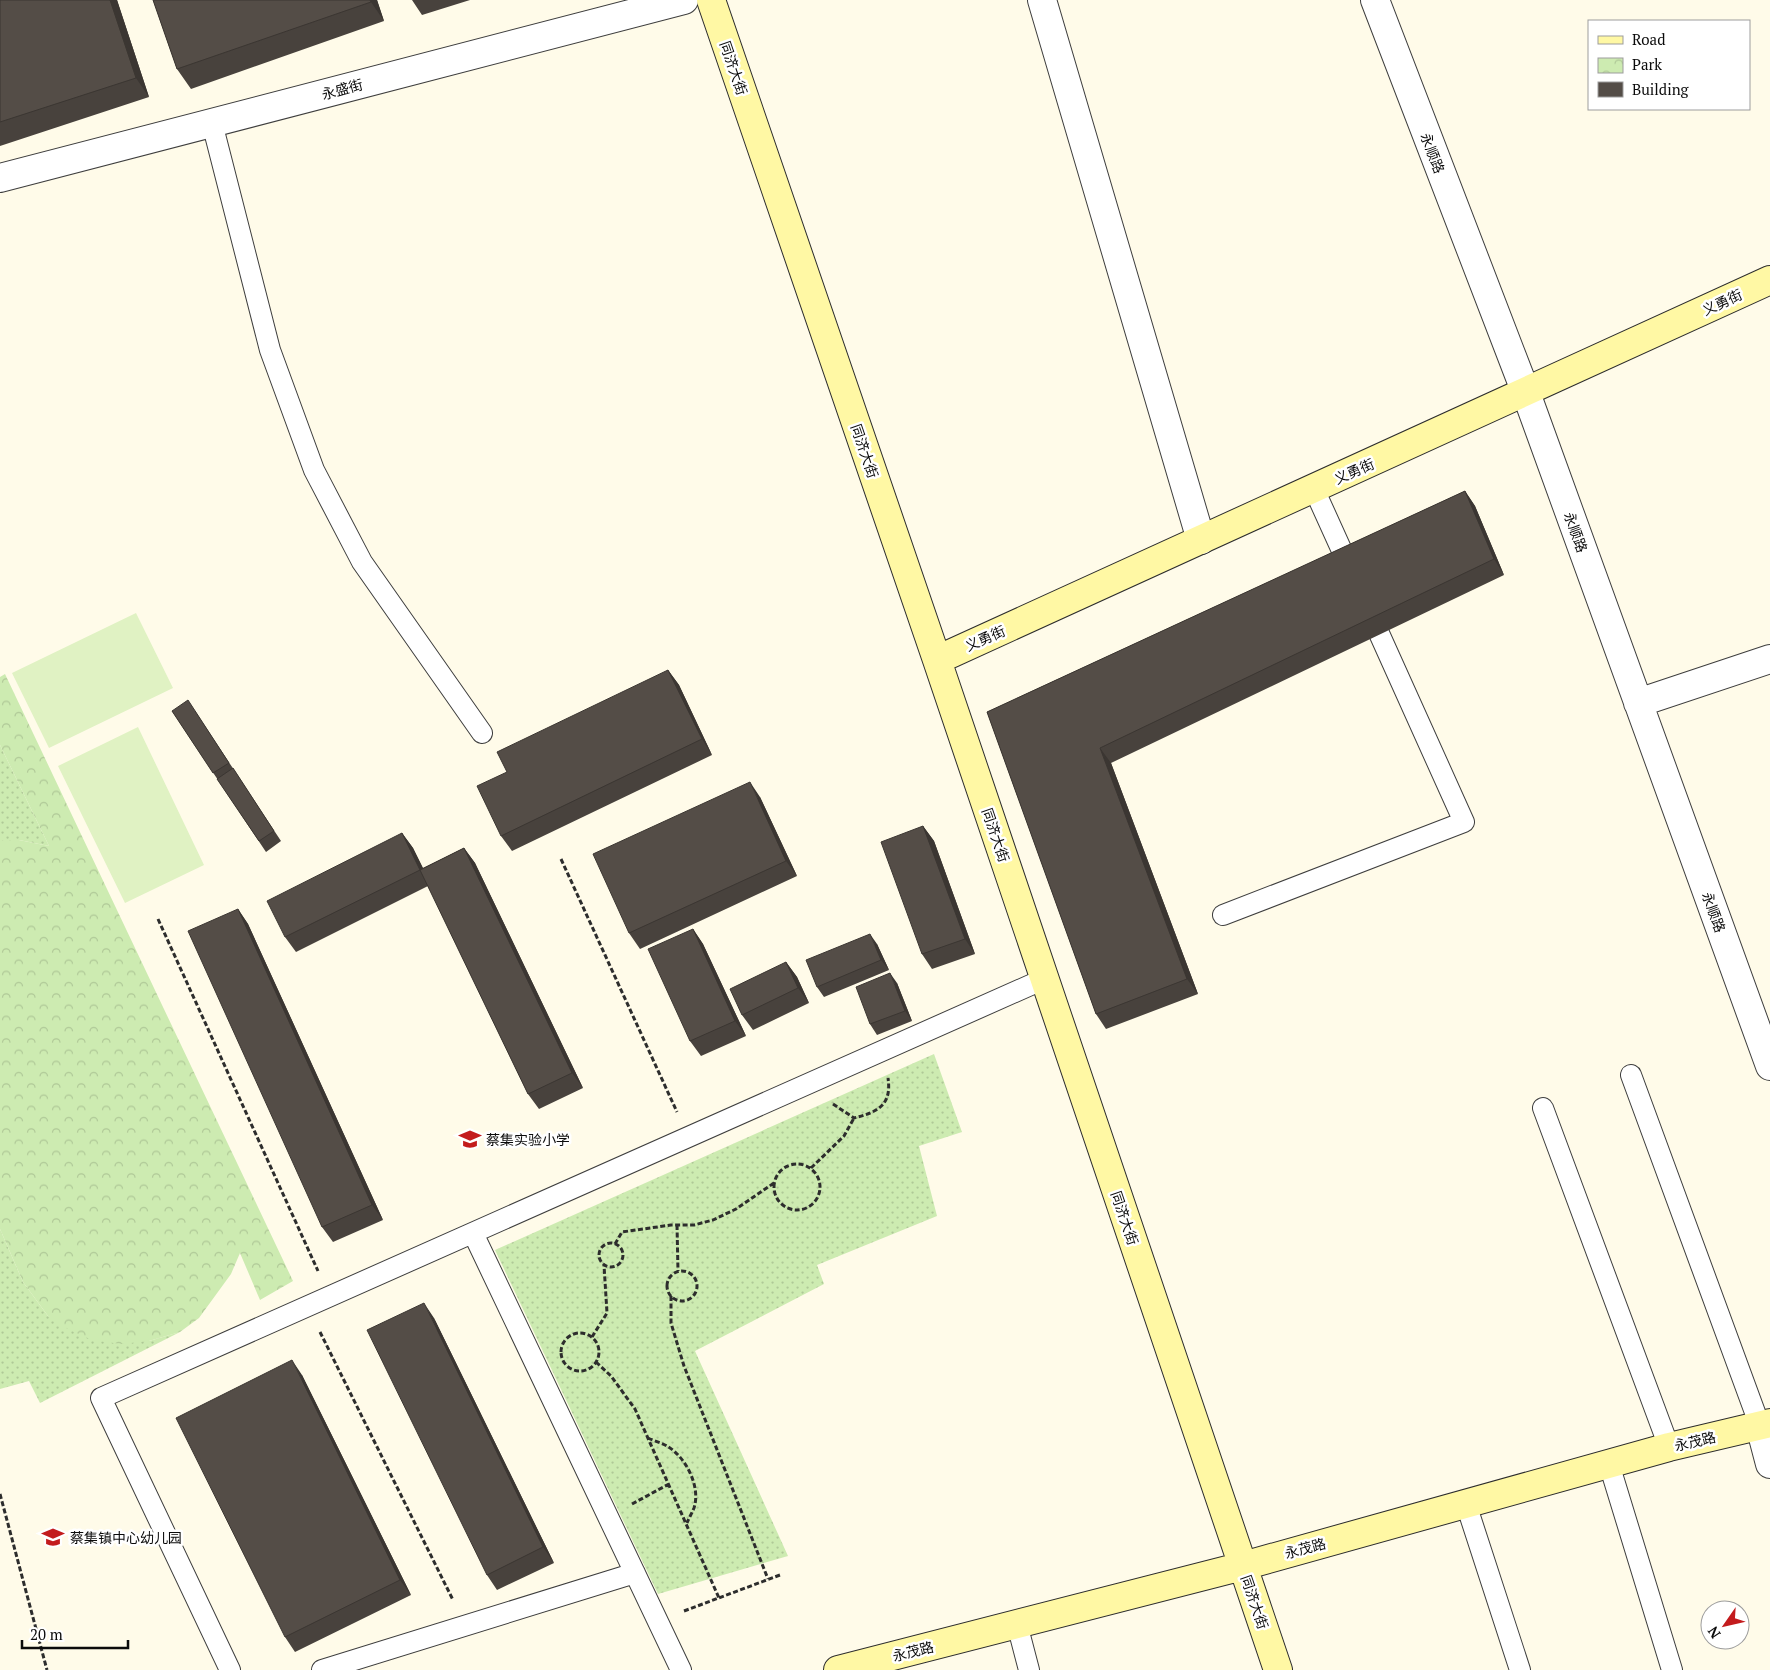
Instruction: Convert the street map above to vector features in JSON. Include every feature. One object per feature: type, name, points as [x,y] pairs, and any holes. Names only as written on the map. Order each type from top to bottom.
[{"type":"street","name":"永盛街","points":[[0,178],[684,0]]},
{"type":"street","name":"同济大街","points":[[711,0],[937,660],[1278,1670]]},
{"type":"street","points":[[1042,0],[1201,540]]},
{"type":"street","name":"永顺路","points":[[1375,0],[1526,393],[1770,1066]]},
{"type":"street","name":"义勇街","points":[[937,660],[1314,490],[1770,280]]},
{"type":"street","points":[[1638,703],[1770,658]]},
{"type":"street","points":[[1765,1424],[1770,1464]]},
{"type":"street","name":"永茂路","points":[[838,1670],[1242,1566],[1669,1447],[1765,1424]]},
{"type":"lane","points":[[212,123],[270,350],[314,470],[362,562],[482,733]]},
{"type":"lane","points":[[1223,915],[1464,822],[1314,490]]},
{"type":"lane","points":[[230,1670],[101,1398],[1044,979]]},
{"type":"lane","points":[[1631,1075],[1765,1424]]},
{"type":"lane","points":[[1543,1108],[1669,1447]]},
{"type":"lane","points":[[473,1233],[681,1670]]},
{"type":"lane","points":[[1609,1464],[1672,1670]]},
{"type":"lane","points":[[1466,1504],[1520,1670]]},
{"type":"lane","points":[[322,1670],[635,1573]]},
{"type":"lane","points":[[1017,1624],[1029,1670]]},
{"type":"path","points":[[561,859],[688,1137]]},
{"type":"path","points":[[158,918],[329,1297]]},
{"type":"path","points":[[812,1082],[835,1107],[854,1118],[869,1115],[886,1102],[890,1090],[884,1050]]},
{"type":"path","points":[[812,1168],[844,1136],[854,1118]]},
{"type":"path","points":[[796,1164],[804,1164],[812,1168],[820,1181],[821,1188],[815,1202],[802,1210],[794,1210],[781,1204],[774,1190],[774,1183],[782,1169],[796,1164]]},
{"type":"path","points":[[614,1244],[622,1232],[645,1228],[694,1225],[713,1220],[736,1209],[774,1183]]},
{"type":"path","points":[[677,1225],[678,1271]]},
{"type":"path","points":[[607,1244],[614,1244],[622,1252],[621,1261],[615,1267],[604,1265],[599,1259],[599,1251],[607,1244]]},
{"type":"path","points":[[592,1337],[607,1313],[604,1265]]},
{"type":"path","points":[[688,1271],[696,1278],[698,1287],[694,1297],[684,1301],[674,1299],[671,1296],[668,1291],[668,1281],[673,1273],[688,1271]]},
{"type":"path","points":[[671,1296],[671,1323],[684,1366],[768,1579]]},
{"type":"path","points":[[307,1307],[465,1625]]},
{"type":"path","points":[[580,1332],[592,1337],[596,1341],[599,1351],[596,1362],[586,1370],[573,1370],[567,1366],[561,1355],[561,1348],[568,1337],[580,1332]]},
{"type":"path","points":[[596,1362],[611,1376],[635,1409],[720,1598]]},
{"type":"path","points":[[648,1438],[667,1446],[682,1460],[691,1474],[694,1490],[694,1507],[686,1524]]},
{"type":"path","points":[[608,1516],[668,1484]]},
{"type":"path","points":[[0,1494],[46,1670]]},
{"type":"path","points":[[658,1622],[780,1574]]},
{"type":"green space","points":[[136,613],[173,688],[49,748],[12,673]]},
{"type":"green space","points":[[5,674],[293,1281],[260,1300],[240,1253],[231,1274],[199,1318],[180,1332],[149,1341],[121,1344],[92,1340],[68,1329],[48,1316],[23,1282],[0,1229],[0,840],[19,840],[49,846],[0,745],[0,677]]},
{"type":"green space","points":[[138,727],[204,865],[125,903],[58,766]]},
{"type":"green space","points":[[0,745],[49,846],[19,840],[0,840]]},
{"type":"green space","points":[[934,1054],[962,1132],[919,1146],[937,1216],[817,1265],[824,1284],[695,1351],[788,1556],[658,1594],[495,1250]]},
{"type":"green space","points":[[0,1229],[23,1282],[48,1316],[149,1341],[180,1332],[40,1403],[29,1381],[0,1389]]},
{"type":"building","points":[[0,0],[110,0],[136,78],[0,122]]},
{"type":"building","points":[[153,0],[370,0],[371,2],[177,69]]},
{"type":"building","points":[[1465,491],[1494,559],[1100,748],[1187,979],[1096,1014],[987,712]]},
{"type":"building","points":[[668,670],[702,739],[501,836],[477,786],[507,772],[497,752]]},
{"type":"building","points":[[188,700],[229,763],[213,773],[172,711]]},
{"type":"building","points":[[233,768],[274,831],[259,841],[217,779]]},
{"type":"building","points":[[750,782],[786,861],[629,933],[593,854]]},
{"type":"building","points":[[923,826],[965,939],[922,954],[881,842]]},
{"type":"building","points":[[402,833],[420,870],[285,937],[267,901]]},
{"type":"building","points":[[464,848],[572,1073],[528,1094],[420,870]]},
{"type":"building","points":[[238,909],[372,1205],[322,1227],[188,931]]},
{"type":"building","points":[[693,929],[735,1021],[690,1041],[648,949]]},
{"type":"building","points":[[870,934],[881,960],[817,987],[806,960]]},
{"type":"building","points":[[786,962],[798,988],[742,1015],[730,989]]},
{"type":"building","points":[[890,973],[905,1011],[870,1024],[856,987]]},
{"type":"building","points":[[424,1303],[543,1547],[487,1575],[367,1330]]},
{"type":"building","points":[[292,1360],[400,1580],[285,1637],[176,1418]]},
{"type":"place","name":"蔡集实验小学","points":[[470,1139]]},
{"type":"place","name":"蔡集镇中心幼儿园","points":[[53,1537]]}]
